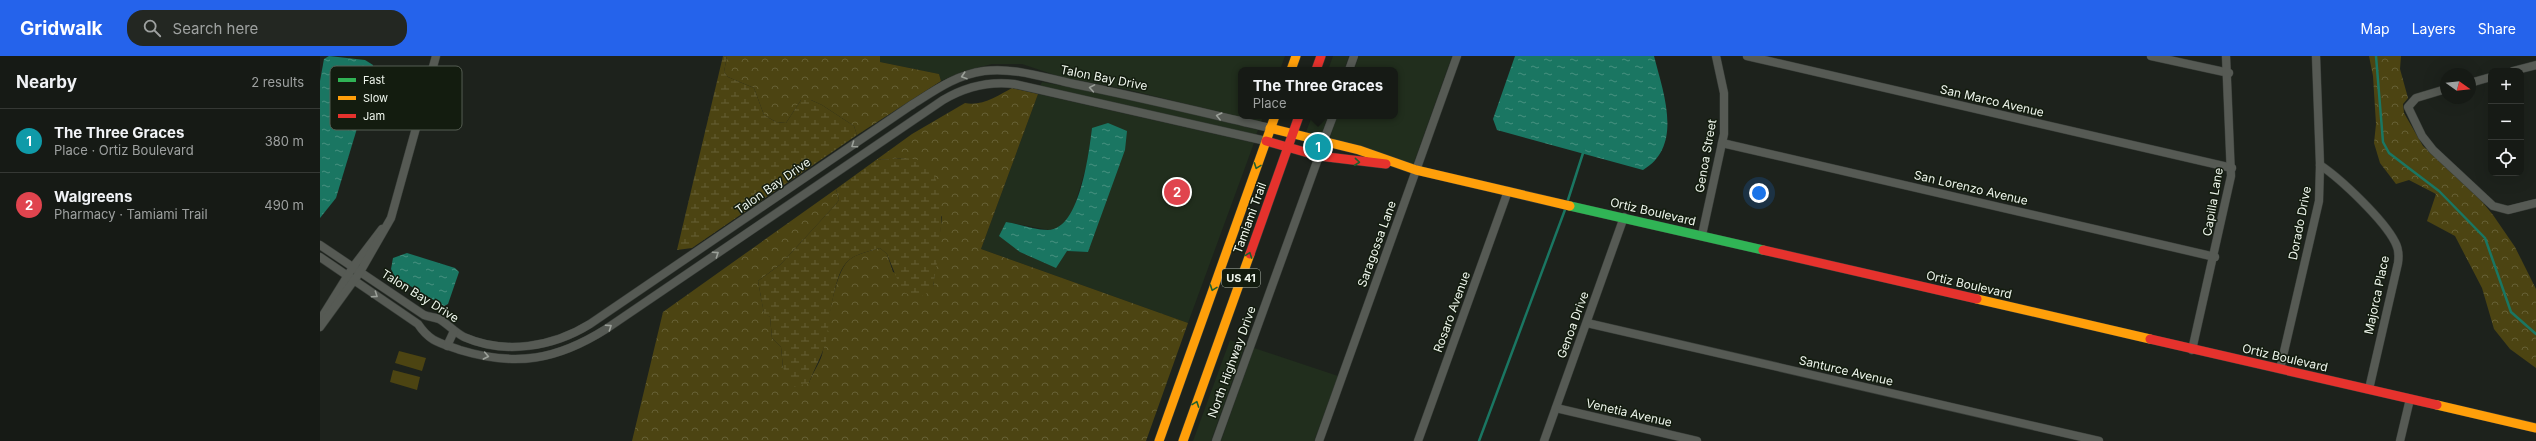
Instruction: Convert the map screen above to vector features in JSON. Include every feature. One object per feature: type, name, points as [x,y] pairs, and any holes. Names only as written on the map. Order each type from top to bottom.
[{"type":"street","points":[[433,66],[436,56]]},
{"type":"street","points":[[1292,67],[1296,56]]},
{"type":"street","points":[[1317,67],[1321,56]]},
{"type":"street","points":[[1350,67],[1354,56]]},
{"type":"street","name":"Saragossa Lane","points":[[1319,441],[1457,56]]},
{"type":"street","name":"Genoa Street","points":[[1702,235],[1722,143],[1724,93],[1716,56]]},
{"type":"street","name":"San Marco Avenue","points":[[1747,56],[2232,168]]},
{"type":"street","points":[[2151,56],[2229,73]]},
{"type":"street","name":"Capilla Lane","points":[[2192,350],[2215,257],[2232,168],[2229,73],[2226,56]]},
{"type":"street","name":"Dorado Drive","points":[[2280,368],[2316,215],[2320,164],[2316,56]]},
{"type":"street","points":[[2524,68],[2536,65]]},
{"type":"street","name":"Talon Bay Drive","points":[[320,245],[424,315],[454,331],[482,342],[509,346],[541,344],[572,334],[604,315],[933,91],[944,84],[968,74],[992,70],[1018,72],[1128,94],[1270,128]]},
{"type":"street","points":[[2476,81],[2488,78]]},
{"type":"street","name":"Talon Bay Drive","points":[[320,257],[416,322],[429,338],[447,346],[486,356],[511,360],[546,356],[576,347],[606,329],[942,100],[970,87],[993,83],[1014,84],[1266,141]]},
{"type":"street","points":[[2440,91],[2416,98],[2409,104],[2409,111],[2433,150],[2493,206],[2504,210],[2536,203]]},
{"type":"street","name":"Tamiami Trail","points":[[1158,441],[1273,119]]},
{"type":"street","name":"Tamiami Trail","points":[[1183,441],[1298,119]]},
{"type":"street","points":[[1324,140],[1332,119]]},
{"type":"street","name":"Ortiz Boulevard","points":[[1270,128],[1324,140],[1359,150],[1397,165],[1416,170],[1702,235],[2192,350],[2280,368],[2536,428]]},
{"type":"street","points":[[320,327],[360,272],[388,223],[393,212],[416,130]]},
{"type":"street","name":"Ortiz Boulevard","points":[[1266,141],[1319,156],[1354,162],[1397,165]]},
{"type":"street","name":"San Lorenzo Avenue","points":[[1722,143],[2215,257]]},
{"type":"street","name":"North Highway Drive","points":[[1216,441],[1319,156]]},
{"type":"street","name":"Majorca Place","points":[[2320,164],[2342,181],[2364,204],[2393,238],[2398,250],[2398,263],[2369,389]]},
{"type":"street","name":"Rosaro Avenue","points":[[1418,441],[1508,191]]},
{"type":"street","name":"Genoa Drive","points":[[1544,441],[1624,217]]},
{"type":"street","points":[[320,320],[353,267],[388,223]]},
{"type":"street","points":[[423,332],[432,318]]},
{"type":"street","name":"Santurce Avenue","points":[[1587,323],[2099,441]]},
{"type":"street","points":[[447,346],[454,331]]},
{"type":"street","points":[[2400,441],[2410,399]]},
{"type":"street","name":"Venetia Avenue","points":[[1556,408],[1697,441]]},
{"type":"shaded area","points":[[880,56],[1285,56],[1281,67],[1238,67],[1238,116],[1129,90],[1058,76],[1022,64],[992,64],[964,71],[941,81],[939,74],[880,62]]},
{"type":"shaded area","points":[[1333,56],[1349,56],[1345,67],[1329,67]]},
{"type":"shaded area","points":[[1359,56],[1452,56],[1413,165],[1330,138],[1336,119],[1398,119],[1398,67],[1355,67]]},
{"type":"shaded area","points":[[1042,82],[1127,98],[1258,130],[1256,135],[1040,86]]},
{"type":"shaded area","points":[[1038,94],[1254,143],[1188,323],[981,249]],"holes":[[[1092,128],[1088,252],[1067,251],[1006,222],[1049,230],[1061,227],[1073,211],[1087,164]]]},
{"type":"shaded area","points":[[1249,119],[1262,119],[1261,122]]},
{"type":"shaded area","points":[[1311,119],[1327,119],[1321,136],[1306,132]]},
{"type":"shaded area","points":[[1230,340],[1245,345],[1211,441],[1193,441]]},
{"type":"shaded area","points":[[1254,348],[1338,376],[1314,441],[1221,441]]},
{"type":"green space","points":[[723,56],[727,56],[724,72],[728,77],[754,88],[764,115],[776,122],[786,123],[801,100],[811,100],[822,105],[854,126],[857,135],[692,248],[677,250]]},
{"type":"green space","points":[[727,56],[880,56],[880,62],[939,74],[941,81],[857,135],[854,126],[822,105],[811,100],[801,100],[786,123],[776,122],[764,115],[754,88],[728,77],[724,72]]},
{"type":"green space","points":[[2369,56],[2401,56],[2400,69],[2408,98],[2403,104],[2404,113],[2423,146],[2479,198],[2493,215],[2515,247],[2536,289],[2536,368],[2510,349],[2494,329],[2482,288],[2455,236],[2427,221],[2436,194],[2409,180],[2396,184],[2380,163],[2374,143],[2376,124],[2373,76]]},
{"type":"green space","points":[[1012,88],[1038,94],[981,249],[1188,323],[1146,441],[632,441],[663,312],[836,189],[839,200],[836,204],[781,264],[758,281],[764,313],[770,317],[772,338],[781,347],[783,368],[809,383],[822,355],[831,305],[838,278],[843,267],[849,260],[856,256],[864,252],[880,248],[887,254],[893,272],[933,287],[942,217],[906,158],[876,160],[912,134],[965,103],[971,104],[983,102]]},
{"type":"green space","points":[[906,158],[921,161],[931,171],[938,184],[941,201],[941,220],[938,257],[933,287],[929,292],[917,299],[902,291],[887,254],[880,248],[860,254],[849,260],[839,275],[833,298],[826,341],[809,383],[793,387],[783,368],[781,347],[772,338],[770,317],[764,314],[758,281],[781,264],[836,204],[839,200],[836,189],[876,160]]},
{"type":"green space","points":[[399,351],[426,358],[422,371],[395,363]]},
{"type":"green space","points":[[393,370],[420,377],[417,390],[390,382]]},
{"type":"water","points":[[329,56],[365,60],[373,65],[330,66],[330,130],[357,130],[336,198],[320,218],[320,81],[324,59]]},
{"type":"water","points":[[1515,56],[1654,56],[1662,86],[1667,118],[1667,133],[1663,147],[1656,160],[1643,170],[1497,130],[1493,119]]},
{"type":"water","points":[[1108,123],[1127,131],[1125,150],[1088,252],[1067,251],[1056,268],[1020,252],[999,236],[1006,222],[1048,230],[1059,227],[1068,217],[1081,188],[1092,128]]},
{"type":"water","points":[[407,253],[455,268],[459,272],[448,304],[444,306],[395,277],[391,269],[393,258]]},
{"type":"waterway","points":[[2376,56],[2383,142],[2389,153],[2439,191],[2485,238],[2511,312],[2536,334]]},
{"type":"waterway","points":[[1567,203],[1584,150]]},
{"type":"waterway","points":[[1479,441],[1566,207]]},
{"type":"traffic: fast","points":[[1570,206],[1763,250]]},
{"type":"traffic: slow","points":[[1292,67],[1296,56]]},
{"type":"traffic: slow","points":[[1159,441],[1274,119]]},
{"type":"traffic: slow","points":[[1270,128],[1359,150],[1416,170],[1570,206]]},
{"type":"traffic: slow","points":[[1183,441],[1250,254]]},
{"type":"traffic: slow","points":[[1977,299],[2150,339]]},
{"type":"traffic: slow","points":[[2437,405],[2536,428]]},
{"type":"traffic: jam","points":[[1317,67],[1321,56]]},
{"type":"traffic: jam","points":[[1250,254],[1298,119]]},
{"type":"traffic: jam","points":[[1266,141],[1319,156],[1386,164]]},
{"type":"traffic: jam","points":[[1763,250],[1977,299]]},
{"type":"traffic: jam","points":[[2150,339],[2437,405]]},
{"type":"place","name":"The Three Graces","points":[[1318,147]]},
{"type":"place","name":"Walgreens","points":[[1177,192]]}]
